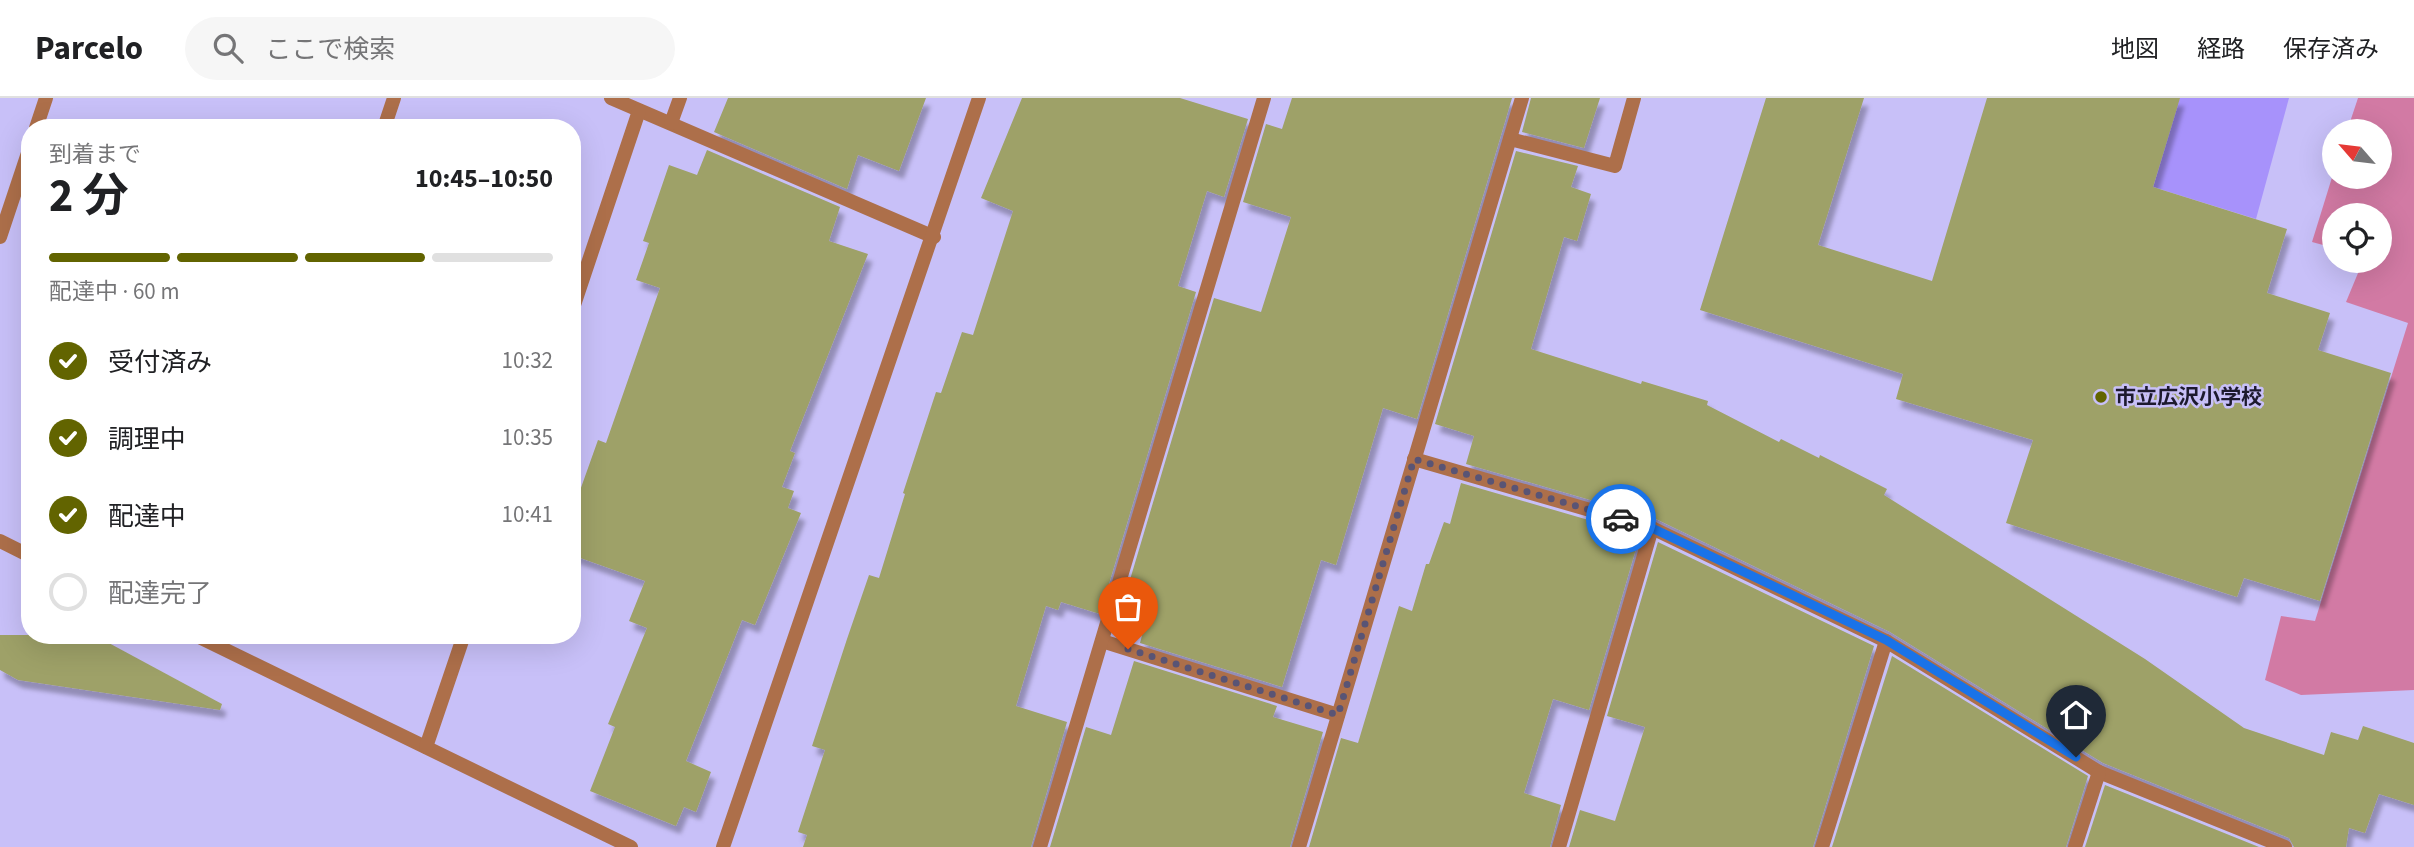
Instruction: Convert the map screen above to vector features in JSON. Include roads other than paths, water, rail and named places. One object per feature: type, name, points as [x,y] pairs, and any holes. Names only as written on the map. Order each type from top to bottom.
[{"type":"street","points":[[39,119],[46,98]]},
{"type":"street","points":[[387,119],[394,98]]},
{"type":"street","points":[[611,98],[934,237]]},
{"type":"street","points":[[671,123],[680,98]]},
{"type":"street","points":[[723,847],[934,237],[979,98]]},
{"type":"street","points":[[1040,847],[1264,98]]},
{"type":"street","points":[[1299,847],[1522,98]]},
{"type":"street","points":[[1510,139],[1615,166],[1634,98]]},
{"type":"street","points":[[581,284],[639,111]]},
{"type":"street","points":[[0,237],[21,174]]},
{"type":"street","points":[[1414,459],[1652,528],[1886,640],[2099,772],[2285,847]]},
{"type":"street","points":[[1559,847],[1652,528]]},
{"type":"street","points":[[0,541],[21,552]]},
{"type":"street","points":[[1822,847],[1886,640]]},
{"type":"street","points":[[1102,641],[1338,715]]},
{"type":"street","points":[[227,644],[426,747],[631,847]]},
{"type":"street","points":[[426,747],[461,644]]},
{"type":"street","points":[[2075,847],[2099,772]]},
{"type":"place","name":"市立広沢小学校","points":[[2101,397]]}]
